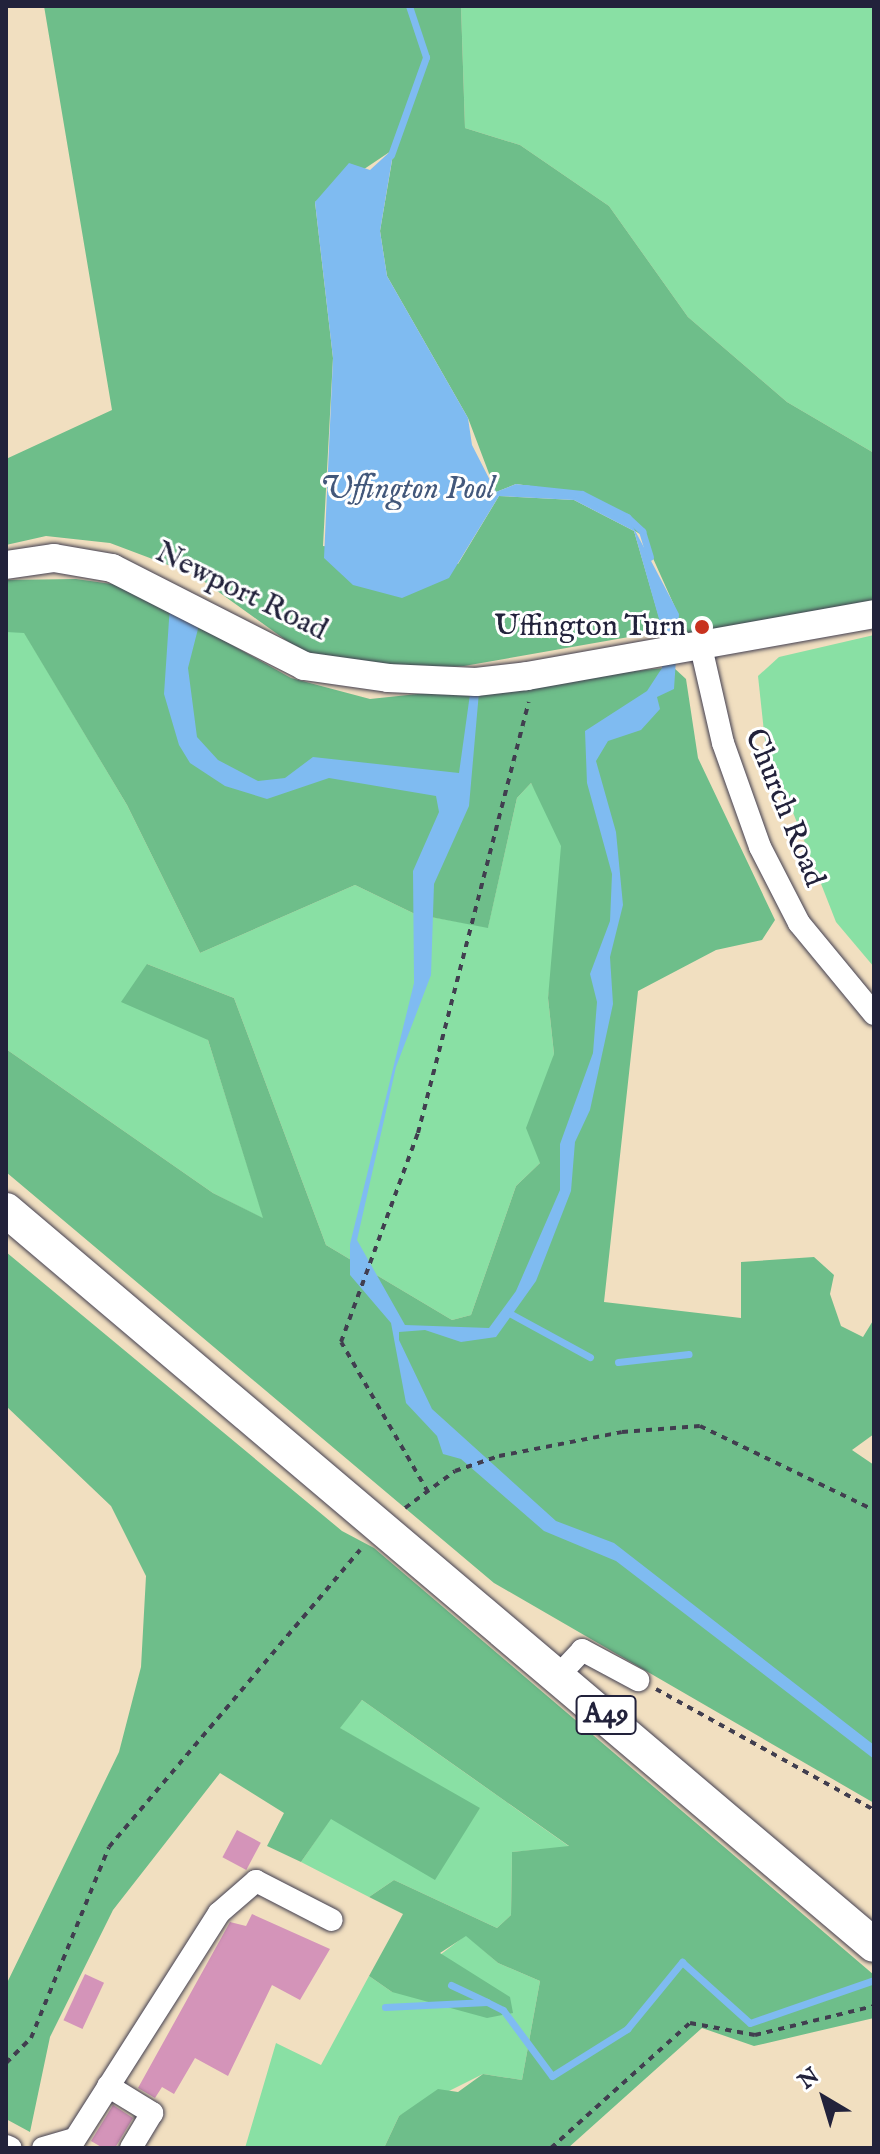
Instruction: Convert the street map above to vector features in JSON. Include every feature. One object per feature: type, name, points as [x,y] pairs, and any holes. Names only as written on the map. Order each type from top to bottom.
[{"type":"highway","name":"A49","points":[[6,1210],[559,1675],[874,1945]]},
{"type":"main road","name":"Newport Road","points":[[6,565],[54,558],[112,568],[304,666],[461,682],[527,676],[652,656],[874,614]]},
{"type":"street","name":"Church Road","points":[[695,648],[723,743],[760,847],[799,923],[874,1014]]},
{"type":"street","points":[[559,1675],[582,1650],[638,1680]]},
{"type":"street","points":[[43,2148],[83,2143],[108,2086],[219,1913],[256,1881],[332,1920]]},
{"type":"street","points":[[108,2086],[152,2113],[131,2148]]},
{"type":"path","points":[[428,1492],[341,1342],[418,1133],[530,706],[527,676]]},
{"type":"path","points":[[405,1508],[464,1467],[541,1445],[700,1426],[874,1510]]},
{"type":"path","points":[[6,2063],[31,2038],[45,2010],[109,1847],[216,1712],[360,1550]]},
{"type":"path","points":[[638,1680],[874,1810]]},
{"type":"path","points":[[551,2148],[690,2023],[755,2035],[874,2006]]},
{"type":"green space","points":[[44,6],[461,6],[465,128],[520,145],[609,206],[688,317],[787,402],[874,453],[874,604],[675,636],[678,614],[643,536],[574,492],[516,484],[496,492],[468,418],[387,276],[380,231],[394,149],[315,202],[333,358],[323,546],[458,564],[499,496],[574,500],[634,531],[663,631],[464,666],[384,670],[301,651],[195,575],[110,543],[46,536],[6,545],[6,459],[112,410]]},
{"type":"green space","points":[[461,6],[874,6],[874,453],[787,402],[688,317],[609,206],[520,145],[465,128]]},
{"type":"green space","points":[[76,579],[126,586],[291,678],[370,699],[673,667],[686,679],[698,758],[775,920],[762,940],[716,950],[638,991],[604,1302],[741,1318],[741,1262],[814,1257],[834,1275],[830,1294],[841,1326],[863,1337],[874,1319],[874,1434],[852,1450],[874,1465],[874,1803],[494,1583],[6,1172],[6,1049],[213,1193],[263,1218],[208,1040],[121,1002],[147,964],[234,998],[326,1245],[452,1320],[471,1315],[516,1186],[540,1163],[526,1128],[554,1054],[548,998],[561,846],[531,783],[517,798],[488,928],[415,914],[355,885],[200,953],[127,805],[24,633],[6,632],[6,580]]},
{"type":"green space","points":[[6,632],[24,632],[127,805],[200,953],[355,885],[415,914],[488,927],[517,798],[531,783],[561,838],[562,900],[548,998],[554,1054],[540,1163],[516,1186],[471,1315],[452,1320],[326,1245],[234,998],[147,964],[208,1040],[264,1219],[213,1193],[6,1049]]},
{"type":"green space","points":[[874,635],[874,967],[836,922],[765,741],[758,676],[779,657]]},
{"type":"green space","points":[[6,1252],[342,1531],[374,1548],[874,1975],[874,2018],[754,2046],[702,2028],[568,2148],[384,2148],[399,2116],[438,2089],[458,2092],[483,2074],[522,2080],[540,1981],[498,1963],[466,1936],[440,1953],[510,1997],[513,2013],[487,2018],[392,1992],[369,1976],[403,1914],[369,1897],[394,1880],[497,1928],[511,1915],[512,1852],[569,1846],[362,1700],[340,1728],[480,1808],[435,1880],[331,1819],[301,1862],[267,1846],[284,1813],[220,1773],[113,1910],[50,2037],[30,2132],[6,2119],[6,1985],[119,1752],[141,1667],[146,1576],[111,1506],[6,1406]]},
{"type":"green space","points":[[362,1700],[570,1847],[512,1852],[511,1915],[497,1928],[394,1880],[369,1897],[301,1862],[331,1818],[480,1809],[339,1728]]},
{"type":"green space","points":[[466,1935],[498,1963],[540,1981],[522,2080],[483,2074],[399,2116],[384,2148],[245,2148],[276,2043],[321,2065],[369,1976],[392,1992]]},
{"type":"water","name":"Uffington Pool","points":[[394,148],[380,231],[387,276],[468,418],[472,445],[496,492],[516,484],[574,492],[629,519],[679,614],[674,689],[657,697],[660,709],[641,730],[608,741],[596,761],[616,832],[623,905],[610,957],[613,1004],[590,1110],[575,1142],[571,1191],[536,1281],[496,1337],[461,1342],[425,1330],[399,1332],[399,1340],[432,1409],[556,1521],[614,1543],[874,1745],[874,1759],[616,1561],[544,1531],[461,1459],[443,1454],[437,1436],[406,1403],[391,1323],[350,1275],[350,1244],[414,983],[413,871],[439,812],[436,796],[329,778],[267,799],[225,786],[190,763],[179,745],[164,694],[170,605],[200,621],[188,668],[197,737],[218,760],[258,781],[285,778],[313,757],[459,773],[470,694],[479,692],[469,806],[434,884],[431,975],[396,1067],[357,1240],[405,1325],[489,1328],[516,1291],[560,1190],[560,1144],[593,1053],[597,1002],[590,974],[610,921],[612,874],[587,783],[585,731],[647,691],[662,668],[665,640],[634,531],[574,500],[499,496],[449,578],[402,598],[353,585],[324,558],[333,358],[315,202],[349,163],[370,170]]},
{"type":"building","points":[[237,1830],[261,1843],[246,1870],[222,1857]]},
{"type":"building","points":[[252,1914],[330,1949],[300,2000],[272,1985],[228,2076],[195,2058],[174,2094],[162,2087],[155,2098],[138,2088],[230,1922],[246,1926]]},
{"type":"building","points":[[85,1974],[104,1983],[82,2029],[63,2020]]},
{"type":"building","points":[[113,2105],[133,2118],[115,2148],[103,2148],[91,2141]]},
{"type":"waterway","points":[[391,155],[426,57],[409,6]]},
{"type":"waterway","points":[[525,488],[582,494],[627,517],[642,531],[650,557]]},
{"type":"waterway","points":[[511,1314],[590,1357]]},
{"type":"waterway","points":[[618,1362],[689,1354]]},
{"type":"waterway","points":[[385,2007],[487,2002],[503,2010],[552,2076],[627,2029],[682,1962],[750,2023],[874,1980]]},
{"type":"waterway","points":[[451,1985],[485,2001]]},
{"type":"place","name":"Uffington Turn","points":[[702,627]]}]
